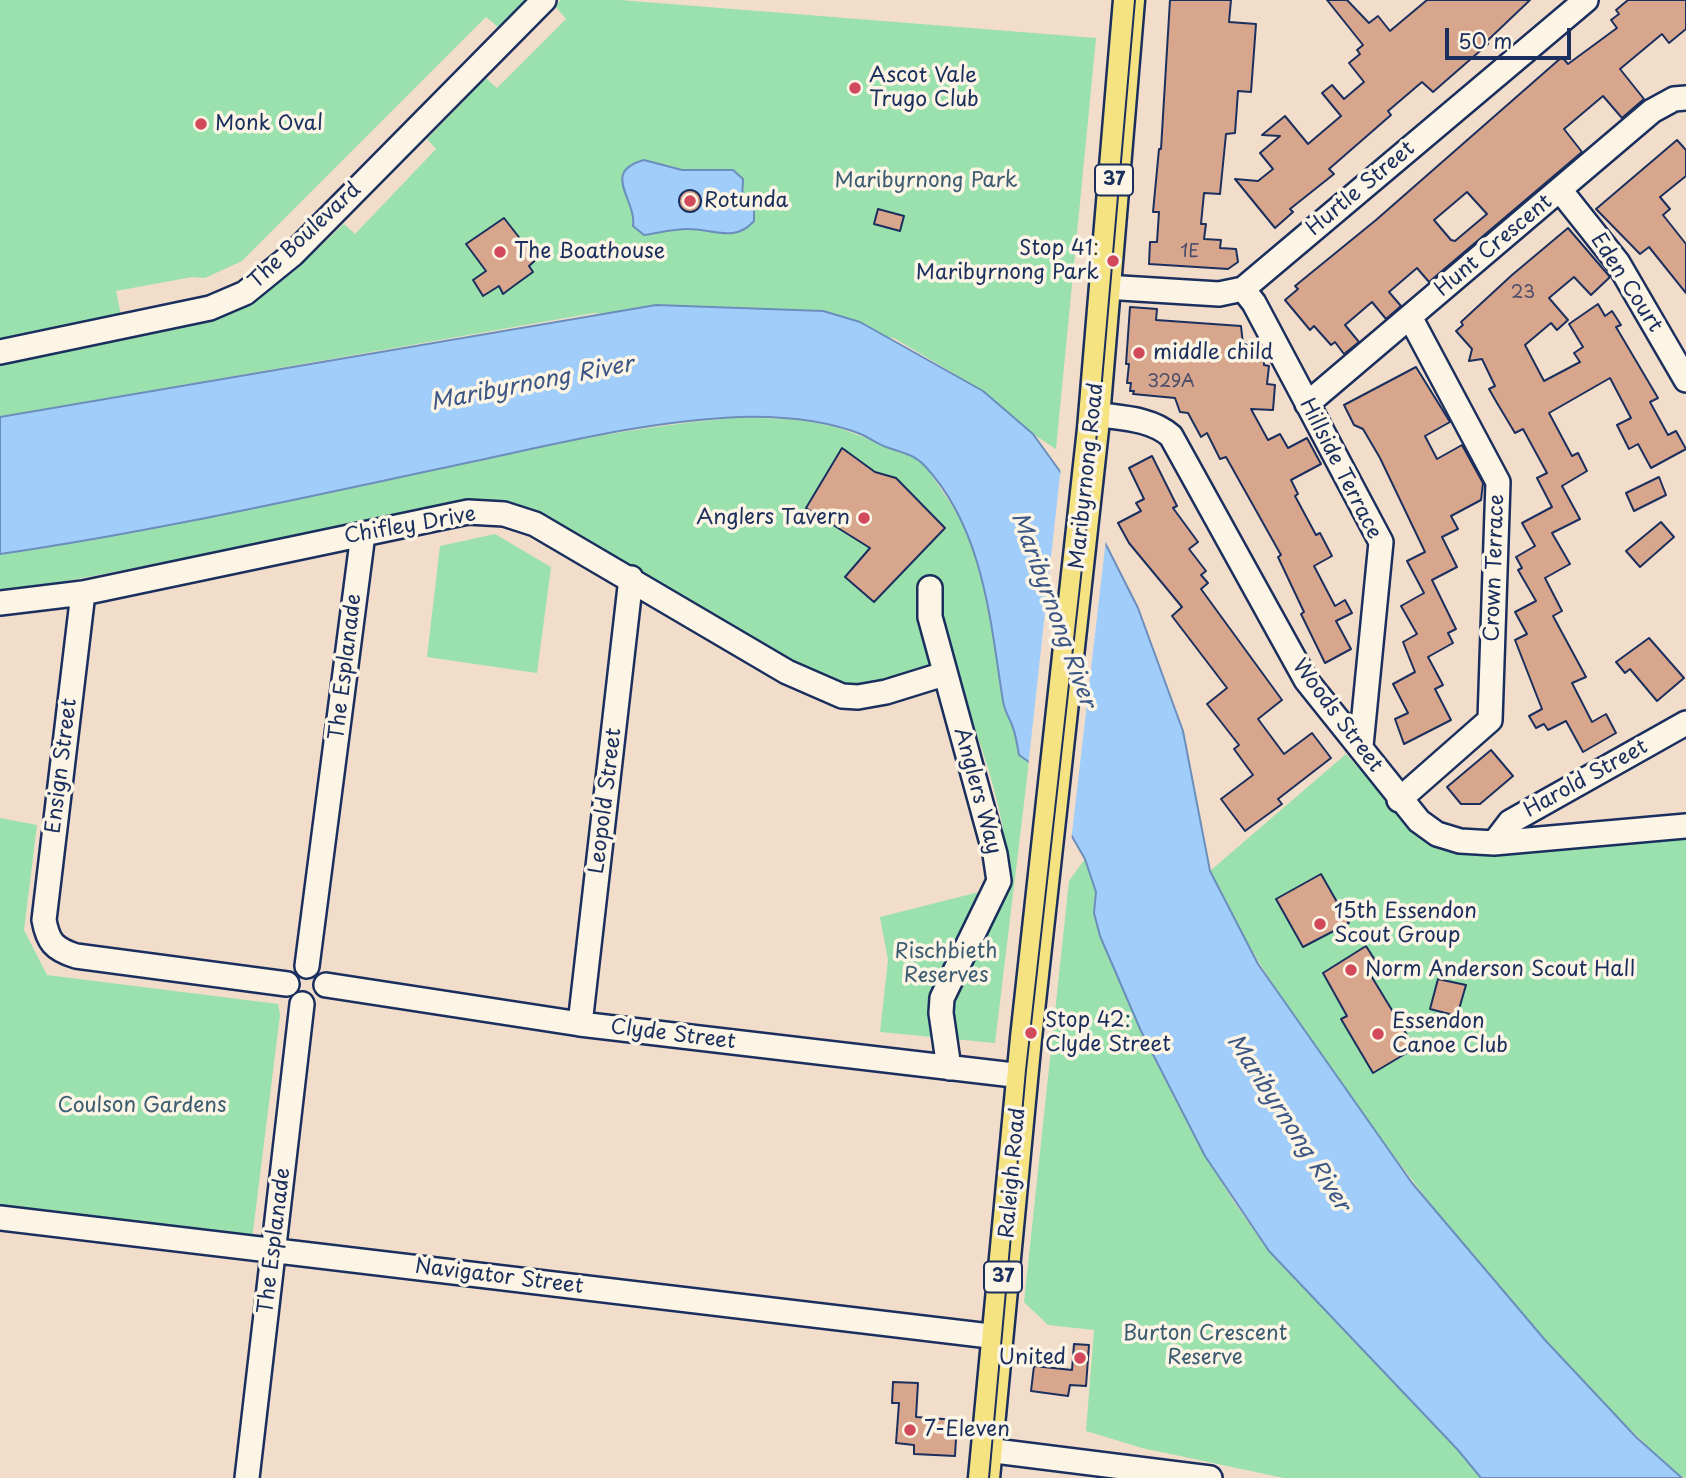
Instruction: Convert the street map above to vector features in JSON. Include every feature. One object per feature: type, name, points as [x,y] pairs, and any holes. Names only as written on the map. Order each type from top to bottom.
[{"type":"main road","name":"Maribyrnong Road","points":[[1022,1076],[1087,487],[1129,0]]},
{"type":"main road","name":"Raleigh Road","points":[[986,1464],[1022,1076]]},
{"type":"street","name":"The Boulevard","points":[[0,352],[210,308],[245,293],[293,254],[544,0]]},
{"type":"street","name":"Hurtle Street","points":[[1243,289],[1586,0]]},
{"type":"street","name":"Hunt Crescent","points":[[1307,404],[1652,111],[1666,102],[1686,98]]},
{"type":"street","name":"Eden Court","points":[[1560,190],[1618,263],[1686,380]]},
{"type":"street","points":[[1105,287],[1219,294],[1243,289]]},
{"type":"street","name":"Hillside Terrace","points":[[1243,289],[1254,303],[1381,542],[1361,746]]},
{"type":"street","name":"Crown Terrace","points":[[1399,800],[1490,720],[1498,482],[1410,317]]},
{"type":"street","name":"Woods Street","points":[[1094,414],[1140,421],[1171,436],[1306,680],[1361,746],[1399,800],[1419,821],[1437,834],[1460,841],[1494,843],[1686,826]]},
{"type":"street","name":"Chifley Drive","points":[[0,603],[83,593],[468,512],[504,514],[536,524],[788,672],[842,696],[858,697],[886,692],[944,674]]},
{"type":"street","name":"The Esplanade","points":[[307,966],[363,534]]},
{"type":"street","name":"Leopold Street","points":[[580,1024],[631,578]]},
{"type":"street","name":"Anglers Way","points":[[930,588],[930,617],[995,854],[999,881],[942,998],[941,1013],[949,1068]]},
{"type":"street","name":"Ensign Street","points":[[83,593],[44,920],[48,939],[56,949],[76,956],[287,984]]},
{"type":"street","name":"Harold Street","points":[[1494,843],[1510,822],[1686,723]]},
{"type":"street","points":[[307,966],[320,971],[326,985],[316,1002],[302,1004],[291,997],[287,984],[293,971],[307,966]]},
{"type":"street","name":"Clyde Street","points":[[326,985],[580,1024],[1022,1076]]},
{"type":"street","name":"The Esplanade","points":[[247,1478],[302,1004]]},
{"type":"street","name":"Navigator Street","points":[[0,1218],[998,1337]]},
{"type":"street","points":[[986,1464],[1210,1478]]},
{"type":"green space","name":"Monk Oval","points":[[0,0],[525,0],[498,27],[486,17],[242,261],[205,278],[192,277],[116,291],[121,315],[0,338]]},
{"type":"green space","name":"Maribyrnong Park","points":[[560,0],[620,0],[1096,38],[1056,449],[1033,434],[983,391],[894,338],[594,313],[0,417],[0,363],[218,317],[256,299],[286,278],[344,224],[355,234],[436,149],[427,139],[486,78],[497,88],[566,19],[556,7]]},
{"type":"green space","name":"Rischbieth Reserves","points":[[740,417],[802,420],[836,427],[910,454],[924,464],[965,525],[976,552],[1001,674],[1003,705],[1013,727],[1019,755],[1029,762],[995,1043],[880,1032],[888,960],[880,917],[983,891],[996,917],[1005,891],[1003,827],[995,791],[952,664],[868,689],[846,689],[815,678],[518,509],[397,517],[0,594],[0,554],[185,521],[554,444],[647,428]]},
{"type":"green space","points":[[495,534],[551,567],[537,673],[427,657],[440,546]]},
{"type":"green space","points":[[1346,754],[1415,832],[1434,841],[1686,827],[1686,1478],[1680,1476],[1632,1432],[1542,1338],[1418,1188],[1287,1006],[1238,927],[1210,871]]},
{"type":"green space","name":"Coulson Gardens","points":[[0,818],[37,825],[24,930],[47,975],[278,1004],[280,1015],[252,1239],[0,1207]]},
{"type":"green space","name":"Burton Crescent Reserve","points":[[1085,859],[1096,892],[1094,913],[1100,936],[1141,1031],[1205,1156],[1234,1202],[1269,1252],[1458,1450],[1481,1478],[1284,1478],[1142,1448],[1086,1431],[1094,1330],[1048,1325],[1024,1302],[1069,881]]},
{"type":"water","points":[[644,160],[682,170],[733,170],[743,179],[742,202],[754,210],[754,221],[739,232],[688,229],[644,235],[633,226],[633,216],[622,179],[624,172],[631,165]]},
{"type":"water","name":"Maribyrnong River","points":[[656,305],[823,311],[860,322],[983,391],[1033,434],[1090,513],[1138,608],[1183,731],[1210,871],[1258,964],[1412,1183],[1545,1340],[1636,1437],[1682,1478],[1481,1478],[1458,1450],[1269,1251],[1205,1156],[1141,1031],[1100,936],[1094,913],[1096,892],[1085,859],[1029,762],[1019,755],[1015,732],[1004,704],[988,608],[972,547],[945,491],[925,466],[912,456],[883,446],[863,435],[818,422],[770,417],[705,419],[604,434],[295,500],[0,554],[0,417]]},
{"type":"pier","points":[[1061,466],[1093,511],[1106,539],[1071,842],[1028,768]]},
{"type":"building","points":[[1170,0],[1231,0],[1229,22],[1256,24],[1251,92],[1238,91],[1235,133],[1226,134],[1220,194],[1204,193],[1201,224],[1206,224],[1204,239],[1221,240],[1220,248],[1236,249],[1238,262],[1228,269],[1149,264],[1150,242],[1157,242],[1159,212],[1153,212],[1161,149]]},
{"type":"building","points":[[1327,0],[1347,0],[1369,23],[1378,16],[1390,31],[1427,0],[1530,0],[1486,42],[1488,44],[1433,92],[1422,82],[1388,111],[1391,115],[1329,169],[1334,174],[1290,209],[1293,212],[1275,228],[1235,179],[1258,181],[1273,169],[1260,153],[1280,136],[1262,135],[1285,116],[1308,144],[1341,116],[1322,93],[1332,85],[1344,99],[1364,82],[1349,63],[1360,54],[1357,50],[1363,45]]},
{"type":"building","points":[[1628,0],[1686,0],[1686,29],[1669,43],[1662,34],[1620,69],[1644,99],[1622,118],[1603,96],[1564,129],[1582,152],[1429,282],[1417,268],[1389,292],[1401,306],[1386,319],[1372,302],[1345,325],[1359,342],[1344,354],[1335,342],[1331,345],[1314,326],[1310,330],[1285,300],[1298,289],[1295,286],[1376,220],[1562,57],[1568,64],[1617,28],[1611,20],[1619,14],[1616,10]],"holes":[[[1467,192],[1487,214],[1455,241],[1451,240],[1434,220]]]},
{"type":"building","points":[[1677,140],[1686,150],[1686,176],[1660,197],[1670,209],[1663,215],[1686,244],[1686,293],[1649,247],[1640,254],[1596,209]]},
{"type":"building","name":"Rotunda","points":[[690,190],[698,193],[701,201],[698,209],[690,212],[682,209],[679,201],[682,193]]},
{"type":"building","points":[[878,209],[904,216],[900,231],[874,224]]},
{"type":"building","name":"The Boathouse","points":[[504,218],[525,245],[532,240],[541,255],[529,266],[533,272],[503,294],[499,286],[483,296],[473,280],[486,271],[466,244]]},
{"type":"building","points":[[1568,228],[1610,277],[1591,295],[1574,277],[1549,298],[1568,320],[1557,330],[1551,323],[1525,345],[1544,381],[1580,362],[1574,353],[1583,347],[1569,324],[1598,304],[1605,316],[1612,311],[1621,325],[1616,327],[1658,398],[1650,402],[1668,435],[1676,431],[1686,449],[1651,468],[1638,444],[1629,449],[1617,425],[1631,418],[1610,378],[1549,413],[1572,456],[1578,453],[1587,471],[1562,486],[1580,519],[1552,533],[1570,564],[1545,578],[1562,611],[1553,616],[1586,677],[1572,683],[1592,722],[1606,714],[1616,733],[1583,752],[1566,721],[1548,730],[1544,724],[1536,728],[1529,716],[1542,709],[1515,640],[1527,634],[1515,612],[1536,601],[1518,570],[1522,568],[1516,557],[1535,546],[1522,523],[1552,507],[1537,478],[1547,473],[1523,429],[1515,433],[1489,389],[1495,386],[1482,359],[1469,361],[1472,349],[1456,331],[1463,325],[1461,322],[1512,275]]},
{"type":"building","points":[[1130,307],[1157,309],[1156,320],[1241,326],[1243,344],[1248,345],[1247,356],[1264,357],[1264,365],[1269,366],[1267,384],[1275,385],[1273,410],[1251,409],[1268,440],[1280,434],[1288,448],[1307,438],[1321,464],[1291,480],[1298,494],[1295,496],[1316,535],[1320,533],[1332,556],[1314,566],[1335,606],[1345,600],[1352,613],[1336,621],[1351,649],[1325,663],[1301,614],[1304,612],[1278,557],[1281,555],[1226,457],[1220,459],[1207,433],[1201,437],[1188,413],[1180,412],[1175,398],[1133,394],[1134,391],[1130,391],[1131,383],[1127,383],[1129,364],[1126,364]]},
{"type":"building","points":[[1416,367],[1450,422],[1425,436],[1437,459],[1462,445],[1483,483],[1481,500],[1451,516],[1458,529],[1442,537],[1457,567],[1432,580],[1456,629],[1448,633],[1453,643],[1428,657],[1443,685],[1435,689],[1451,720],[1404,744],[1395,719],[1408,713],[1393,684],[1415,672],[1403,642],[1417,634],[1401,606],[1424,593],[1407,561],[1425,552],[1380,458],[1363,429],[1354,425],[1344,405]]},
{"type":"building","points":[[842,448],[875,472],[896,478],[945,528],[874,602],[845,577],[870,548],[806,508]]},
{"type":"building","points":[[1152,456],[1177,506],[1173,508],[1198,542],[1189,549],[1206,571],[1201,575],[1208,583],[1201,589],[1282,700],[1258,719],[1284,754],[1312,733],[1331,758],[1278,799],[1282,804],[1245,831],[1221,799],[1253,775],[1234,749],[1239,745],[1207,704],[1227,688],[1172,616],[1182,607],[1129,543],[1118,523],[1141,511],[1136,503],[1144,499],[1129,468]]},
{"type":"building","points":[[1659,477],[1666,495],[1634,511],[1626,493]]},
{"type":"building","points":[[1661,522],[1674,537],[1640,567],[1626,551]]},
{"type":"building","points":[[1649,638],[1684,678],[1657,701],[1630,669],[1625,673],[1616,662]]},
{"type":"building","points":[[1491,750],[1513,776],[1480,804],[1461,804],[1447,787]]},
{"type":"building","points":[[1321,874],[1349,923],[1303,947],[1276,899]]},
{"type":"building","points":[[1366,946],[1380,968],[1370,974],[1415,1048],[1373,1073],[1341,1019],[1347,1016],[1323,973]]},
{"type":"building","points":[[1438,979],[1466,985],[1457,1016],[1430,1009]]},
{"type":"building","points":[[1074,1344],[1089,1345],[1086,1386],[1070,1385],[1068,1396],[1031,1391],[1034,1366],[1072,1370]]},
{"type":"building","points":[[893,1382],[918,1383],[916,1417],[957,1420],[955,1456],[914,1454],[914,1445],[896,1443],[899,1403],[892,1403]]},
{"type":"tram line","points":[[989,1478],[1026,1070],[1099,415],[1135,0]]},
{"type":"place","name":"Ascot Vale Trugo Club","points":[[855,88]]},
{"type":"place","name":"Monk Oval","points":[[201,124]]},
{"type":"place","name":"Rotunda","points":[[690,201]]},
{"type":"place","name":"The Boathouse","points":[[500,252]]},
{"type":"place","name":"Stop 41: Maribyrnong Park","points":[[1113,261]]},
{"type":"place","name":"middle child","points":[[1139,353]]},
{"type":"place","name":"Anglers Tavern","points":[[864,518]]},
{"type":"place","name":"15th Essendon Scout Group","points":[[1320,924]]},
{"type":"place","name":"Norm Anderson Scout Hall","points":[[1351,970]]},
{"type":"place","name":"Stop 42: Clyde Street","points":[[1031,1033]]},
{"type":"place","name":"Essendon Canoe Club","points":[[1378,1034]]},
{"type":"place","name":"United","points":[[1080,1358]]},
{"type":"place","name":"7-Eleven","points":[[910,1430]]}]
